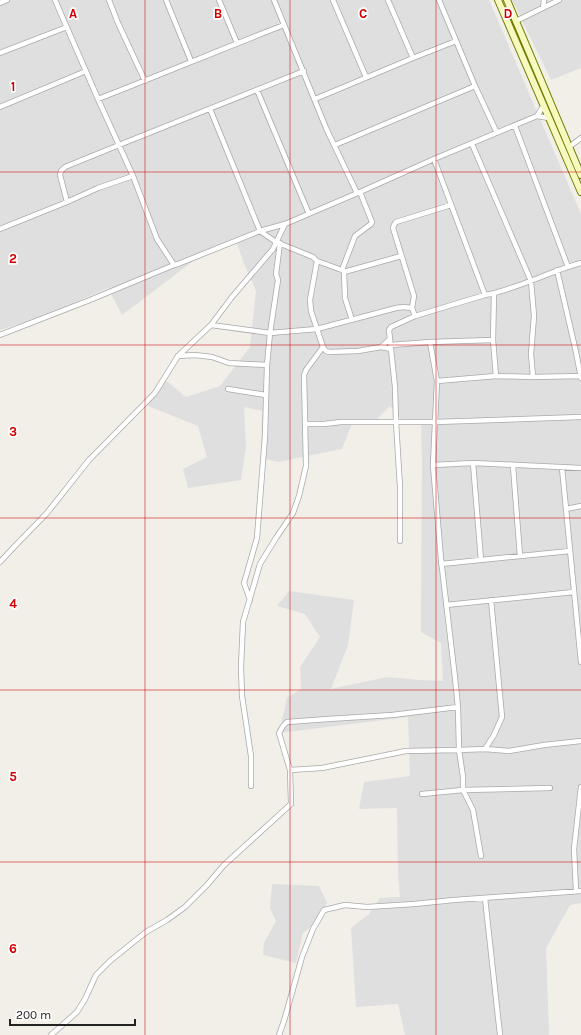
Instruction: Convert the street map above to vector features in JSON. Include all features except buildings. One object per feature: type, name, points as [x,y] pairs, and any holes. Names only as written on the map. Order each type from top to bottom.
[{"type":"main road","points":[[498,0],[581,192]]},
{"type":"main road","points":[[507,0],[581,176]]},
{"type":"main road","points":[[521,52],[528,49]]},
{"type":"street","points":[[0,3],[7,0]]},
{"type":"street","points":[[55,0],[133,176],[157,240],[174,265]]},
{"type":"street","points":[[109,0],[145,81]]},
{"type":"street","points":[[166,0],[192,61]]},
{"type":"street","points":[[220,0],[237,43]]},
{"type":"street","points":[[274,0],[326,128],[372,222],[372,224],[355,236],[343,271],[345,298],[352,320]]},
{"type":"street","points":[[333,0],[366,77]]},
{"type":"street","points":[[388,0],[413,58]]},
{"type":"street","points":[[439,0],[475,86],[497,133]]},
{"type":"street","points":[[543,8],[544,0]]},
{"type":"street","points":[[516,21],[559,0]]},
{"type":"street","points":[[98,99],[284,25]]},
{"type":"street","points":[[0,53],[67,26]]},
{"type":"street","points":[[315,99],[456,41]]},
{"type":"street","points":[[0,106],[86,71]]},
{"type":"street","points":[[67,202],[60,176],[61,171],[65,167],[304,71]]},
{"type":"street","points":[[334,145],[475,86]]},
{"type":"street","points":[[257,90],[309,214]]},
{"type":"street","points":[[0,335],[260,231],[285,224],[359,193],[434,159],[537,116],[544,105]]},
{"type":"street","points":[[210,109],[260,231],[278,242],[313,257],[317,261],[343,271],[401,256]]},
{"type":"street","points":[[537,116],[549,118]]},
{"type":"street","points":[[515,126],[568,267]]},
{"type":"street","points":[[569,147],[581,138]]},
{"type":"street","points":[[472,144],[531,282],[534,316],[532,354],[533,377]]},
{"type":"street","points":[[434,159],[485,295]]},
{"type":"street","points":[[0,229],[98,188],[133,176]]},
{"type":"street","points":[[415,316],[412,308],[414,296],[393,228],[396,222],[451,205]]},
{"type":"street","points":[[0,562],[47,513],[89,460],[155,393],[178,356],[211,325],[232,297],[273,249],[278,242],[285,224]]},
{"type":"street","points":[[250,600],[244,583],[257,538],[265,436],[267,365],[278,280],[276,274],[278,242]]},
{"type":"street","points":[[317,261],[310,300],[311,310],[323,347],[326,351],[358,351],[430,342],[493,340]]},
{"type":"street","points":[[400,541],[400,487],[395,387],[389,330],[391,327],[415,316],[531,282],[557,270],[581,263]]},
{"type":"street","points":[[437,381],[496,376],[581,377],[557,270]]},
{"type":"street","points":[[494,293],[493,340],[496,376]]},
{"type":"street","points":[[211,325],[270,333],[317,329],[396,308],[412,308]]},
{"type":"street","points":[[381,347],[390,339]]},
{"type":"street","points":[[430,342],[437,381],[433,465],[446,604],[458,707],[459,750],[463,777],[463,790],[473,810],[481,856]]},
{"type":"street","points":[[251,786],[251,756],[242,696],[241,667],[243,622],[260,564],[295,508],[306,466],[304,375],[323,347]]},
{"type":"street","points":[[178,356],[196,355],[212,357],[229,363],[267,365]]},
{"type":"street","points":[[228,389],[266,395]]},
{"type":"street","points":[[306,424],[341,422],[435,422],[581,418]]},
{"type":"street","points":[[433,465],[473,463],[581,468]]},
{"type":"street","points":[[473,463],[481,560]]},
{"type":"street","points":[[513,466],[520,556]]},
{"type":"street","points":[[562,468],[581,662]]},
{"type":"street","points":[[566,509],[581,506]]},
{"type":"street","points":[[442,564],[570,551]]},
{"type":"street","points":[[446,604],[574,592]]},
{"type":"street","points":[[484,749],[494,735],[502,717],[491,600]]},
{"type":"street","points":[[51,1035],[77,1012],[96,975],[110,961],[146,932],[185,906],[207,885],[224,865],[291,804],[290,770],[279,733],[287,722],[328,718],[392,715],[458,707]]},
{"type":"street","points":[[290,770],[322,768],[406,751],[484,749],[509,751],[581,741]]},
{"type":"street","points":[[279,1035],[312,929],[324,910],[345,905],[367,907],[579,891],[574,849],[581,786]]},
{"type":"street","points":[[422,794],[463,790],[550,788]]},
{"type":"street","points":[[485,898],[500,1035]]},
{"type":"shaded area","points":[[0,0],[489,0],[581,214],[581,903],[570,905],[546,948],[549,1035],[405,1035],[398,1004],[356,1007],[351,928],[369,914],[380,898],[400,897],[398,875],[397,808],[359,809],[364,782],[410,776],[408,717],[279,733],[287,698],[301,689],[300,667],[320,637],[305,614],[277,606],[289,591],[354,600],[348,645],[331,689],[387,677],[443,681],[441,643],[421,632],[421,420],[404,423],[390,406],[375,421],[353,421],[342,449],[278,462],[261,458],[262,411],[244,407],[246,447],[241,480],[188,488],[183,469],[207,457],[198,426],[143,404],[163,378],[186,397],[220,386],[250,347],[256,291],[236,241],[200,256],[122,315],[108,288],[42,317],[0,330]]},
{"type":"shaded area","points":[[512,0],[581,0],[581,68],[551,80]]},
{"type":"shaded area","points":[[272,884],[319,886],[327,903],[311,927],[303,933],[296,963],[263,955],[264,943],[276,921],[270,908]]}]
